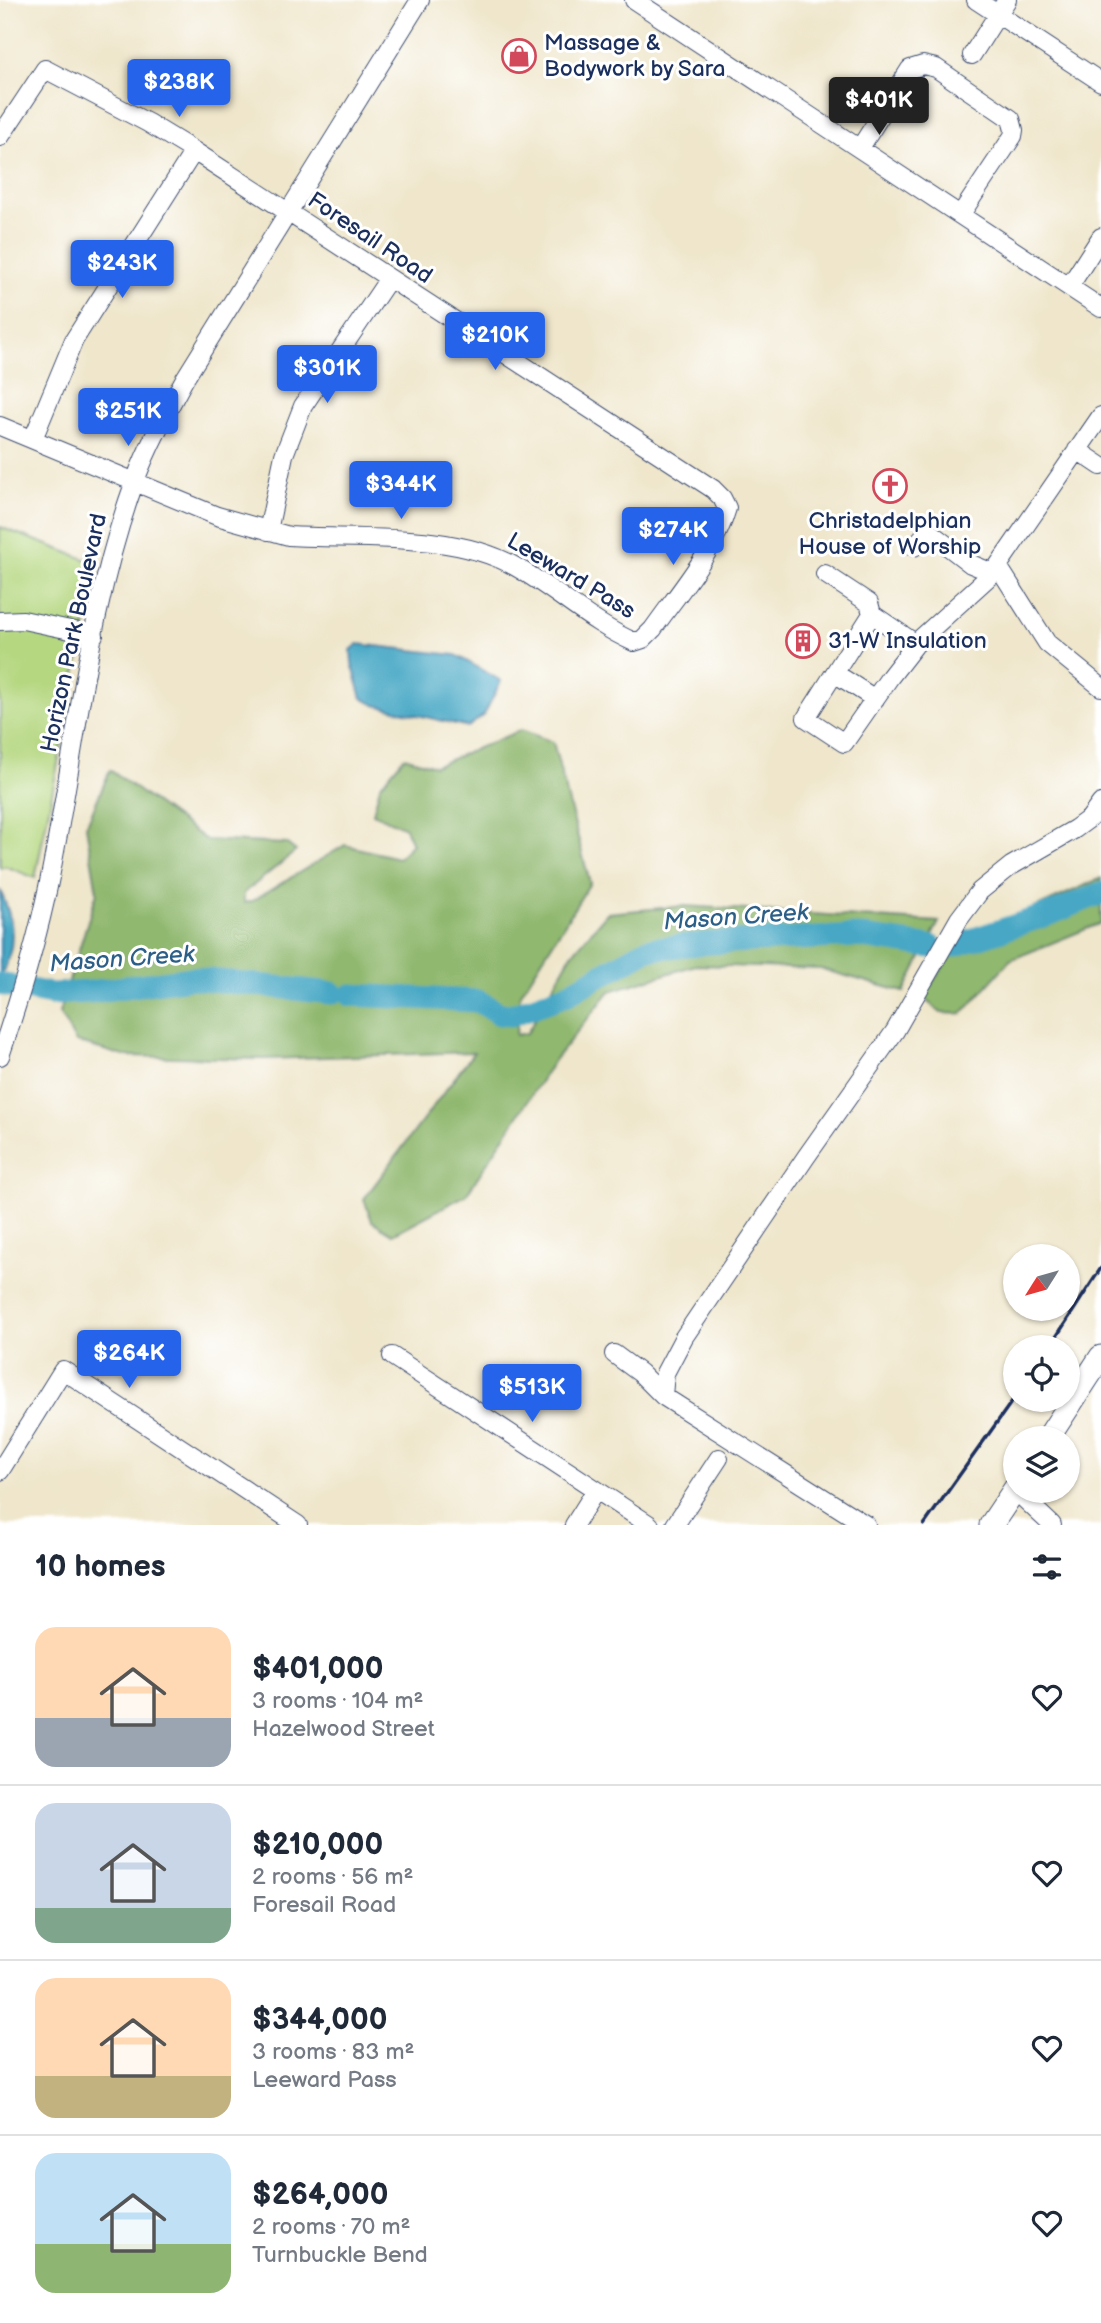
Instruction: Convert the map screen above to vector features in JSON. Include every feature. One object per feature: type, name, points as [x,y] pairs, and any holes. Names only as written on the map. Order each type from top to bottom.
[{"type":"main road","points":[[1056,1426],[1101,1357]]},
{"type":"main road","points":[[991,1525],[1006,1503]]},
{"type":"street","name":"Horizon Park Boulevard","points":[[0,1056],[27,973],[47,888],[93,635],[108,568],[135,481],[157,430],[184,380],[421,0]]},
{"type":"street","points":[[634,0],[1101,308]]},
{"type":"street","points":[[976,0],[1003,7],[1101,82]]},
{"type":"street","points":[[972,55],[1003,7]]},
{"type":"street","points":[[860,148],[910,69],[923,65],[936,68],[1011,119],[1014,130],[961,214]]},
{"type":"street","name":"Foresail Road","points":[[0,137],[45,69],[148,123],[194,151],[388,280],[713,489],[727,508],[723,524],[653,629],[643,639],[634,642]]},
{"type":"street","points":[[33,439],[74,340],[194,151]]},
{"type":"street","points":[[1069,287],[1101,237]]},
{"type":"street","points":[[268,531],[284,455],[303,406],[388,280]]},
{"type":"street","points":[[872,614],[806,718],[844,743],[916,644],[996,570],[1101,416]]},
{"type":"street","name":"Leeward Pass","points":[[0,426],[217,516],[268,531],[289,536],[436,543],[481,552],[515,566],[615,634],[634,642]]},
{"type":"street","points":[[1077,450],[1101,466]]},
{"type":"street","points":[[914,547],[928,531],[971,564],[996,570],[1047,643],[1101,687]]},
{"type":"street","points":[[825,574],[869,603],[872,614],[916,644]]},
{"type":"street","points":[[0,621],[23,620],[93,635]]},
{"type":"street","points":[[835,674],[875,699]]},
{"type":"street","points":[[663,1396],[666,1373],[684,1337],[895,1031],[959,919],[981,891],[1011,866],[1075,829],[1090,818],[1101,803]]},
{"type":"street","points":[[614,1354],[640,1373],[663,1396],[866,1525]]},
{"type":"street","points":[[392,1356],[650,1525]]},
{"type":"street","points":[[0,1471],[63,1370],[298,1525]]},
{"type":"street","points":[[675,1525],[719,1458]]},
{"type":"street","points":[[573,1525],[596,1490]]},
{"type":"street","points":[[1029,1503],[1052,1525]]},
{"type":"green space","points":[[0,527],[98,564],[35,878],[5,866],[0,868]]},
{"type":"green space","points":[[521,730],[553,742],[590,883],[520,995],[516,1035],[527,1033],[571,955],[607,913],[685,906],[939,922],[904,992],[821,969],[696,965],[610,991],[555,1059],[466,1195],[393,1234],[372,1221],[364,1199],[474,1052],[265,1059],[124,1056],[76,1042],[59,1013],[97,892],[86,826],[110,770],[206,840],[287,844],[296,851],[244,893],[244,903],[252,901],[345,845],[398,858],[412,844],[405,828],[373,813],[380,786],[404,757],[435,766]]},
{"type":"green space","points":[[1101,878],[1101,923],[1010,960],[962,1014],[941,1013],[922,997],[966,935],[1026,912]]},
{"type":"water","points":[[358,644],[456,655],[501,681],[484,715],[468,727],[375,705],[362,698],[352,663],[351,650]]},
{"type":"water","points":[[0,890],[9,913],[12,934],[9,955],[0,978]]},
{"type":"waterway","name":"Mason Creek","points":[[953,946],[1053,913],[1101,893]]},
{"type":"waterway","name":"Mason Creek","points":[[351,995],[478,1001],[500,1014],[511,1015],[566,995],[648,949],[710,943],[857,936],[932,947]]},
{"type":"waterway","name":"Mason Creek","points":[[0,984],[51,994],[89,992],[191,978],[332,993]]},
{"type":"railway","points":[[1057,1335],[1101,1268]]},
{"type":"railway","points":[[924,1525],[1004,1412]]},
{"type":"place","name":"Massage & Bodywork by Sara","points":[[519,56]]},
{"type":"place","name":"Christadelphian House of Worship","points":[[890,486]]},
{"type":"place","name":"31-W Insulation","points":[[803,641]]}]
